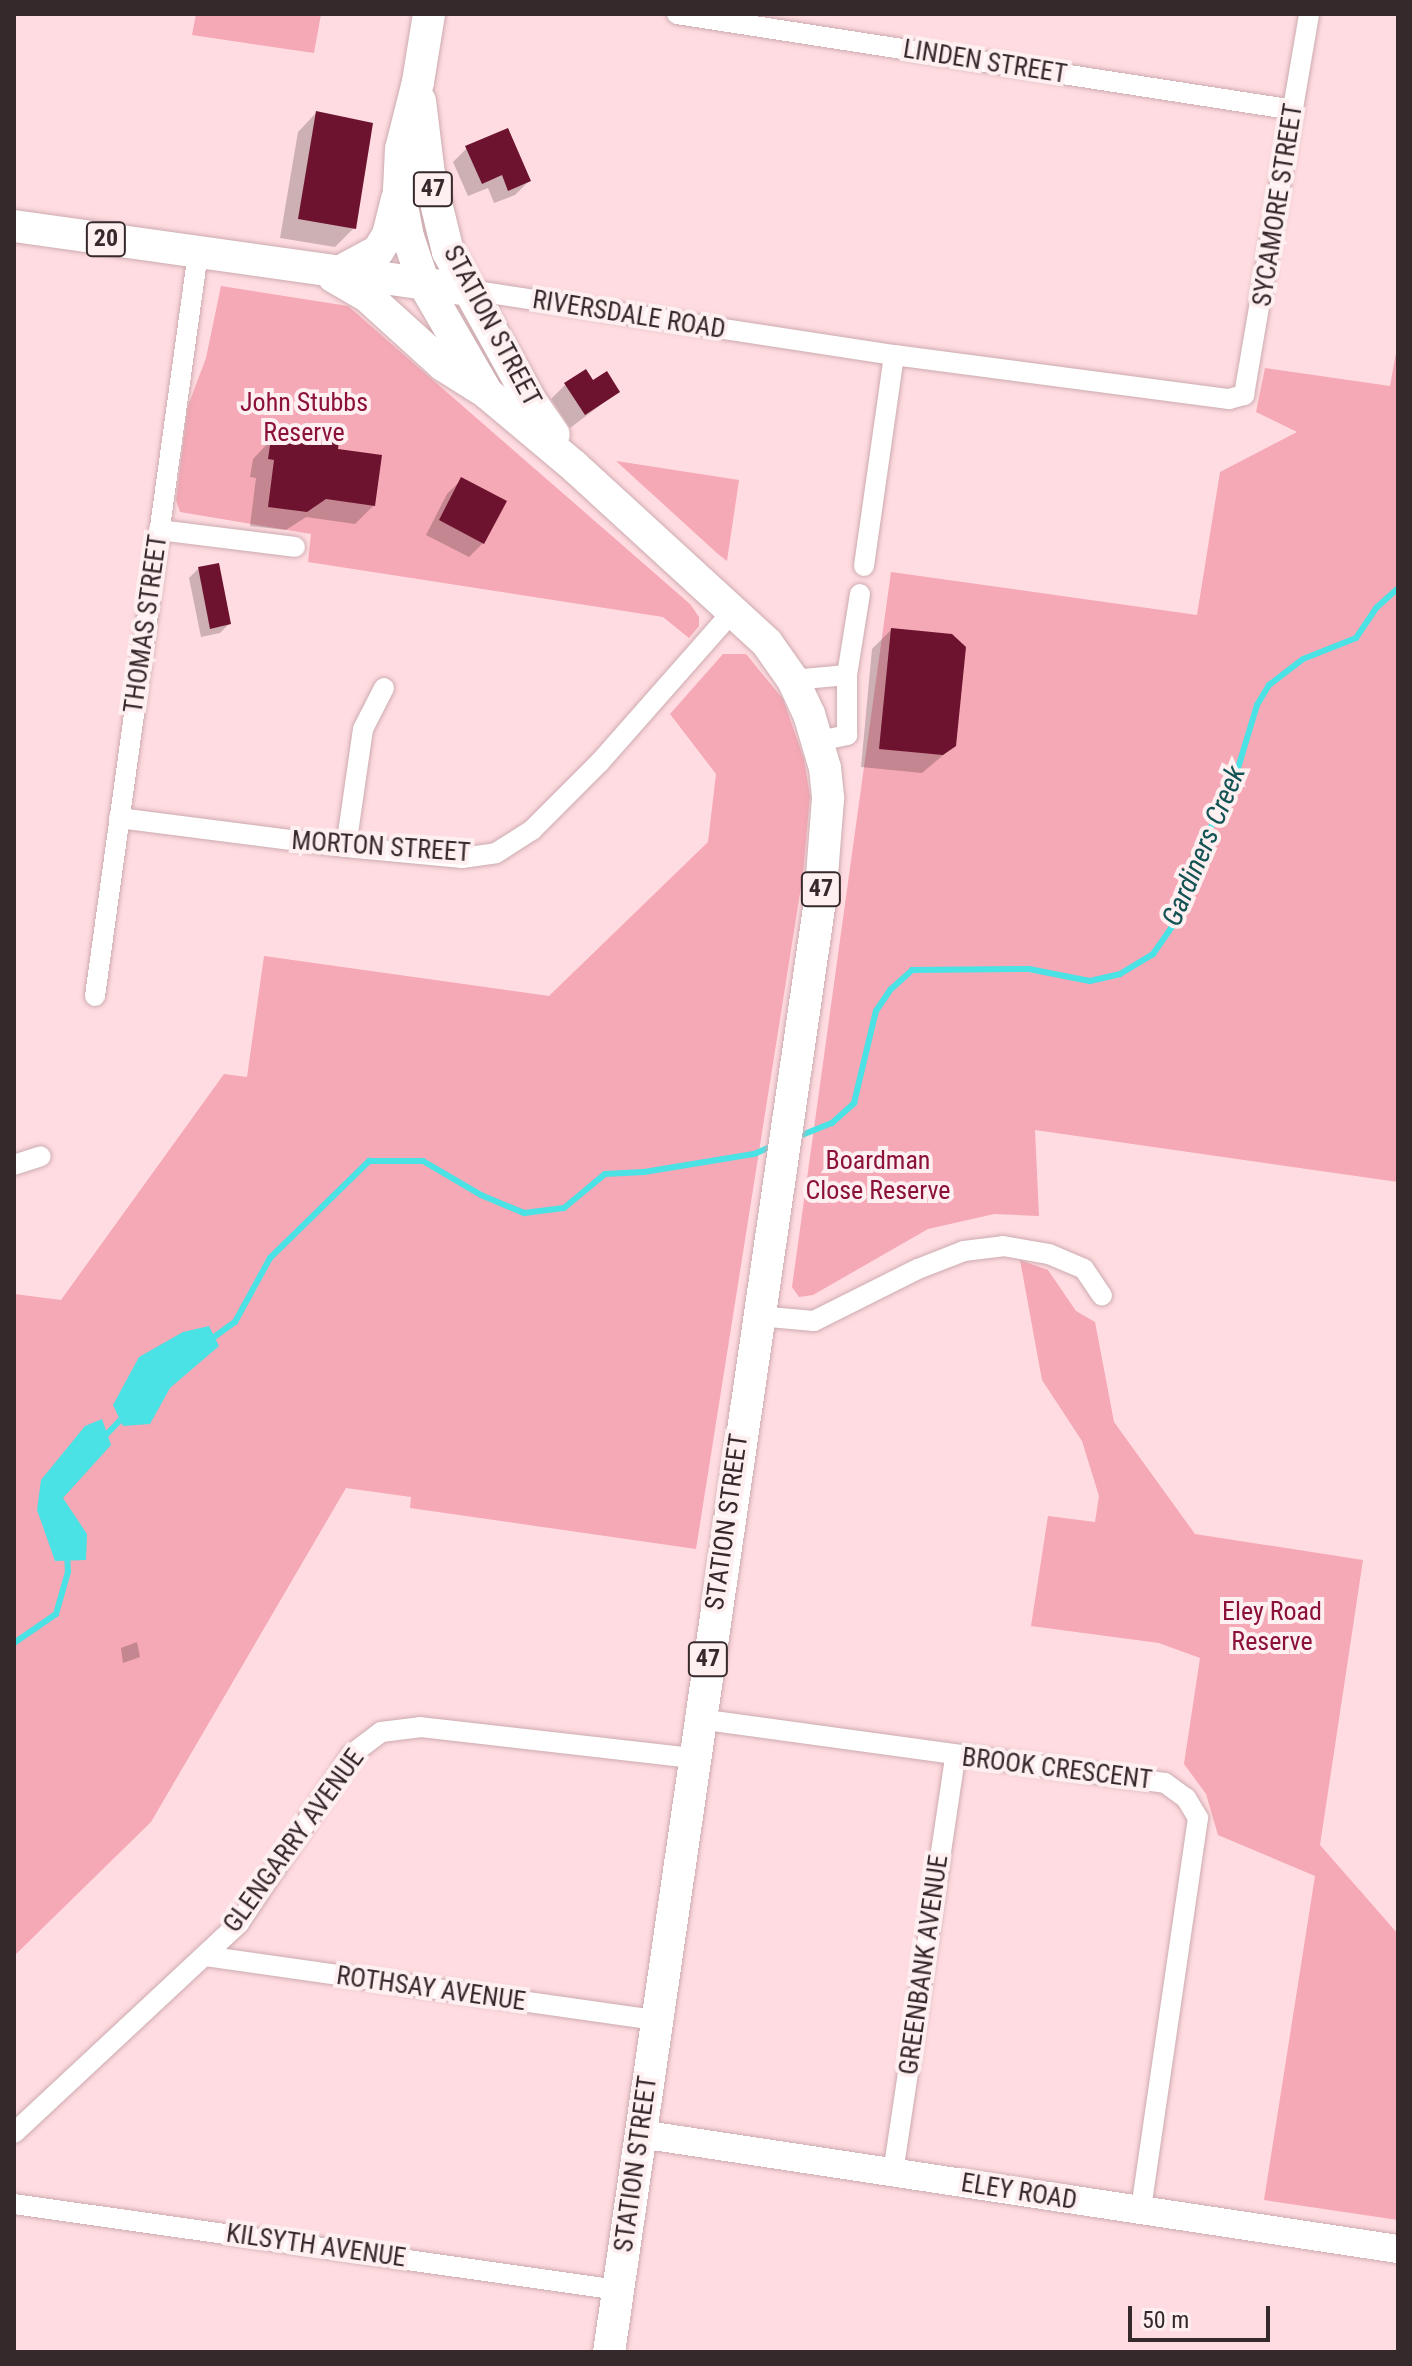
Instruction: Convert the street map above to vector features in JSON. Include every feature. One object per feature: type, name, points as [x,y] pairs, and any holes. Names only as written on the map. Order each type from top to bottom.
[{"type":"main road","name":"STATION STREET","points":[[429,14],[418,82],[401,149],[399,190],[408,237],[424,284],[487,393],[574,466],[767,643],[833,738],[825,768],[827,834],[790,1102],[609,2352]]},
{"type":"main road","name":"STATION STREET","points":[[418,82],[429,174],[448,252],[530,400],[574,466]]},
{"type":"main road","points":[[331,271],[378,251],[388,235],[399,190]]},
{"type":"main road","name":"RIVERSDALE ROAD","points":[[14,226],[469,290]]},
{"type":"main road","points":[[331,271],[367,296],[443,365],[487,393]]},
{"type":"main road","name":"ELEY ROAD","points":[[640,2134],[1398,2249]]},
{"type":"street","name":"LINDEN STREET","points":[[677,14],[1294,110]]},
{"type":"street","name":"SYCAMORE STREET","points":[[1244,395],[1309,14]]},
{"type":"street","name":"THOMAS STREET","points":[[95,996],[198,253]]},
{"type":"street","name":"RIVERSDALE ROAD","points":[[469,290],[894,355],[1217,398],[1244,395]]},
{"type":"street","points":[[864,566],[894,355]]},
{"type":"street","points":[[159,530],[295,547]]},
{"type":"street","name":"STATION STREET","points":[[833,738],[860,594]]},
{"type":"street","name":"MORTON STREET","points":[[119,818],[346,847],[462,858],[496,853],[532,830],[590,771],[733,611]]},
{"type":"street","points":[[793,680],[847,675]]},
{"type":"street","points":[[346,847],[363,729],[384,688]]},
{"type":"street","points":[[14,1165],[41,1156]]},
{"type":"street","points":[[758,1316],[814,1321],[952,1255],[1003,1246],[1049,1254],[1084,1269],[1102,1296]]},
{"type":"street","name":"BROOK CRESCENT","points":[[699,1719],[1165,1783],[1186,1798],[1198,1818],[1141,2211]]},
{"type":"street","name":"GLENGARRY AVENUE","points":[[14,2133],[239,1923],[352,1754],[381,1732],[420,1727],[693,1758]]},
{"type":"street","name":"GREENBANK AVENUE","points":[[893,2173],[955,1756]]},
{"type":"street","name":"ROTHSAY AVENUE","points":[[205,1956],[656,2020]]},
{"type":"street","name":"KILSYTH AVENUE","points":[[14,2204],[618,2290]]},
{"type":"green space","points":[[196,14],[321,14],[314,53],[192,35]]},
{"type":"green space","name":"John Stubbs Reserve","points":[[221,286],[348,306],[690,604],[699,617],[699,626],[689,638],[663,617],[308,562],[311,534],[180,512],[176,500],[188,406],[206,358]]},
{"type":"green space","name":"Boardman Close Reserve","points":[[1398,342],[1398,1182],[1035,1130],[1039,1216],[994,1214],[928,1229],[813,1295],[799,1297],[792,1287],[891,572],[1197,615],[1220,472],[1297,432],[1256,412],[1265,368],[1390,386]]},
{"type":"green space","points":[[616,461],[739,480],[727,561],[718,554]]},
{"type":"green space","points":[[723,654],[746,654],[783,699],[804,759],[810,796],[803,874],[696,1549],[410,1508],[411,1497],[346,1488],[151,1822],[14,1956],[14,1294],[61,1300],[224,1074],[247,1077],[264,956],[549,996],[708,842],[716,774],[670,714]]},
{"type":"green space","name":"Eley Road Reserve","points":[[1020,1260],[1048,1270],[1076,1311],[1095,1322],[1114,1422],[1195,1534],[1363,1560],[1320,1845],[1398,1934],[1398,2220],[1264,2200],[1315,1876],[1218,1835],[1206,1794],[1184,1764],[1200,1658],[1159,1643],[1031,1626],[1048,1516],[1095,1522],[1099,1496],[1082,1441],[1042,1380]]},
{"type":"water","points":[[209,1326],[219,1346],[170,1388],[150,1424],[123,1426],[113,1405],[139,1357],[183,1332]]},
{"type":"water","points":[[102,1419],[111,1445],[63,1498],[87,1534],[86,1560],[55,1561],[37,1510],[41,1480],[85,1426]]},
{"type":"building","points":[[316,111],[373,123],[356,229],[298,219]]},
{"type":"building","points":[[508,128],[531,181],[508,191],[502,175],[482,184],[465,146]]},
{"type":"building","points":[[586,369],[593,380],[607,371],[620,392],[585,415],[564,383]]},
{"type":"building","points":[[271,438],[324,445],[325,439],[339,441],[338,449],[382,455],[375,506],[326,499],[307,512],[268,507],[274,460],[268,459]]},
{"type":"building","points":[[461,477],[507,501],[484,544],[439,520]]},
{"type":"building","points":[[219,563],[231,624],[210,629],[198,567]]},
{"type":"building","points":[[891,628],[952,634],[966,647],[956,746],[943,755],[879,749]]},
{"type":"waterway","name":"Gardiners Creek","points":[[797,1137],[832,1123],[854,1103],[876,1011],[890,990],[912,970],[1029,969],[1090,981],[1120,974],[1153,954],[1171,928],[1203,843],[1235,778],[1257,705],[1269,685],[1303,659],[1356,638],[1376,608],[1398,588]]},
{"type":"waterway","name":"Gardiners Creek","points":[[210,1340],[235,1322],[270,1258],[369,1161],[423,1161],[481,1195],[524,1213],[564,1208],[605,1174],[644,1172],[754,1154],[775,1145]]},
{"type":"waterway","name":"Gardiners Creek","points":[[102,1439],[125,1415]]},
{"type":"waterway","name":"Gardiners Creek","points":[[14,1643],[56,1614],[68,1572],[67,1555]]}]
